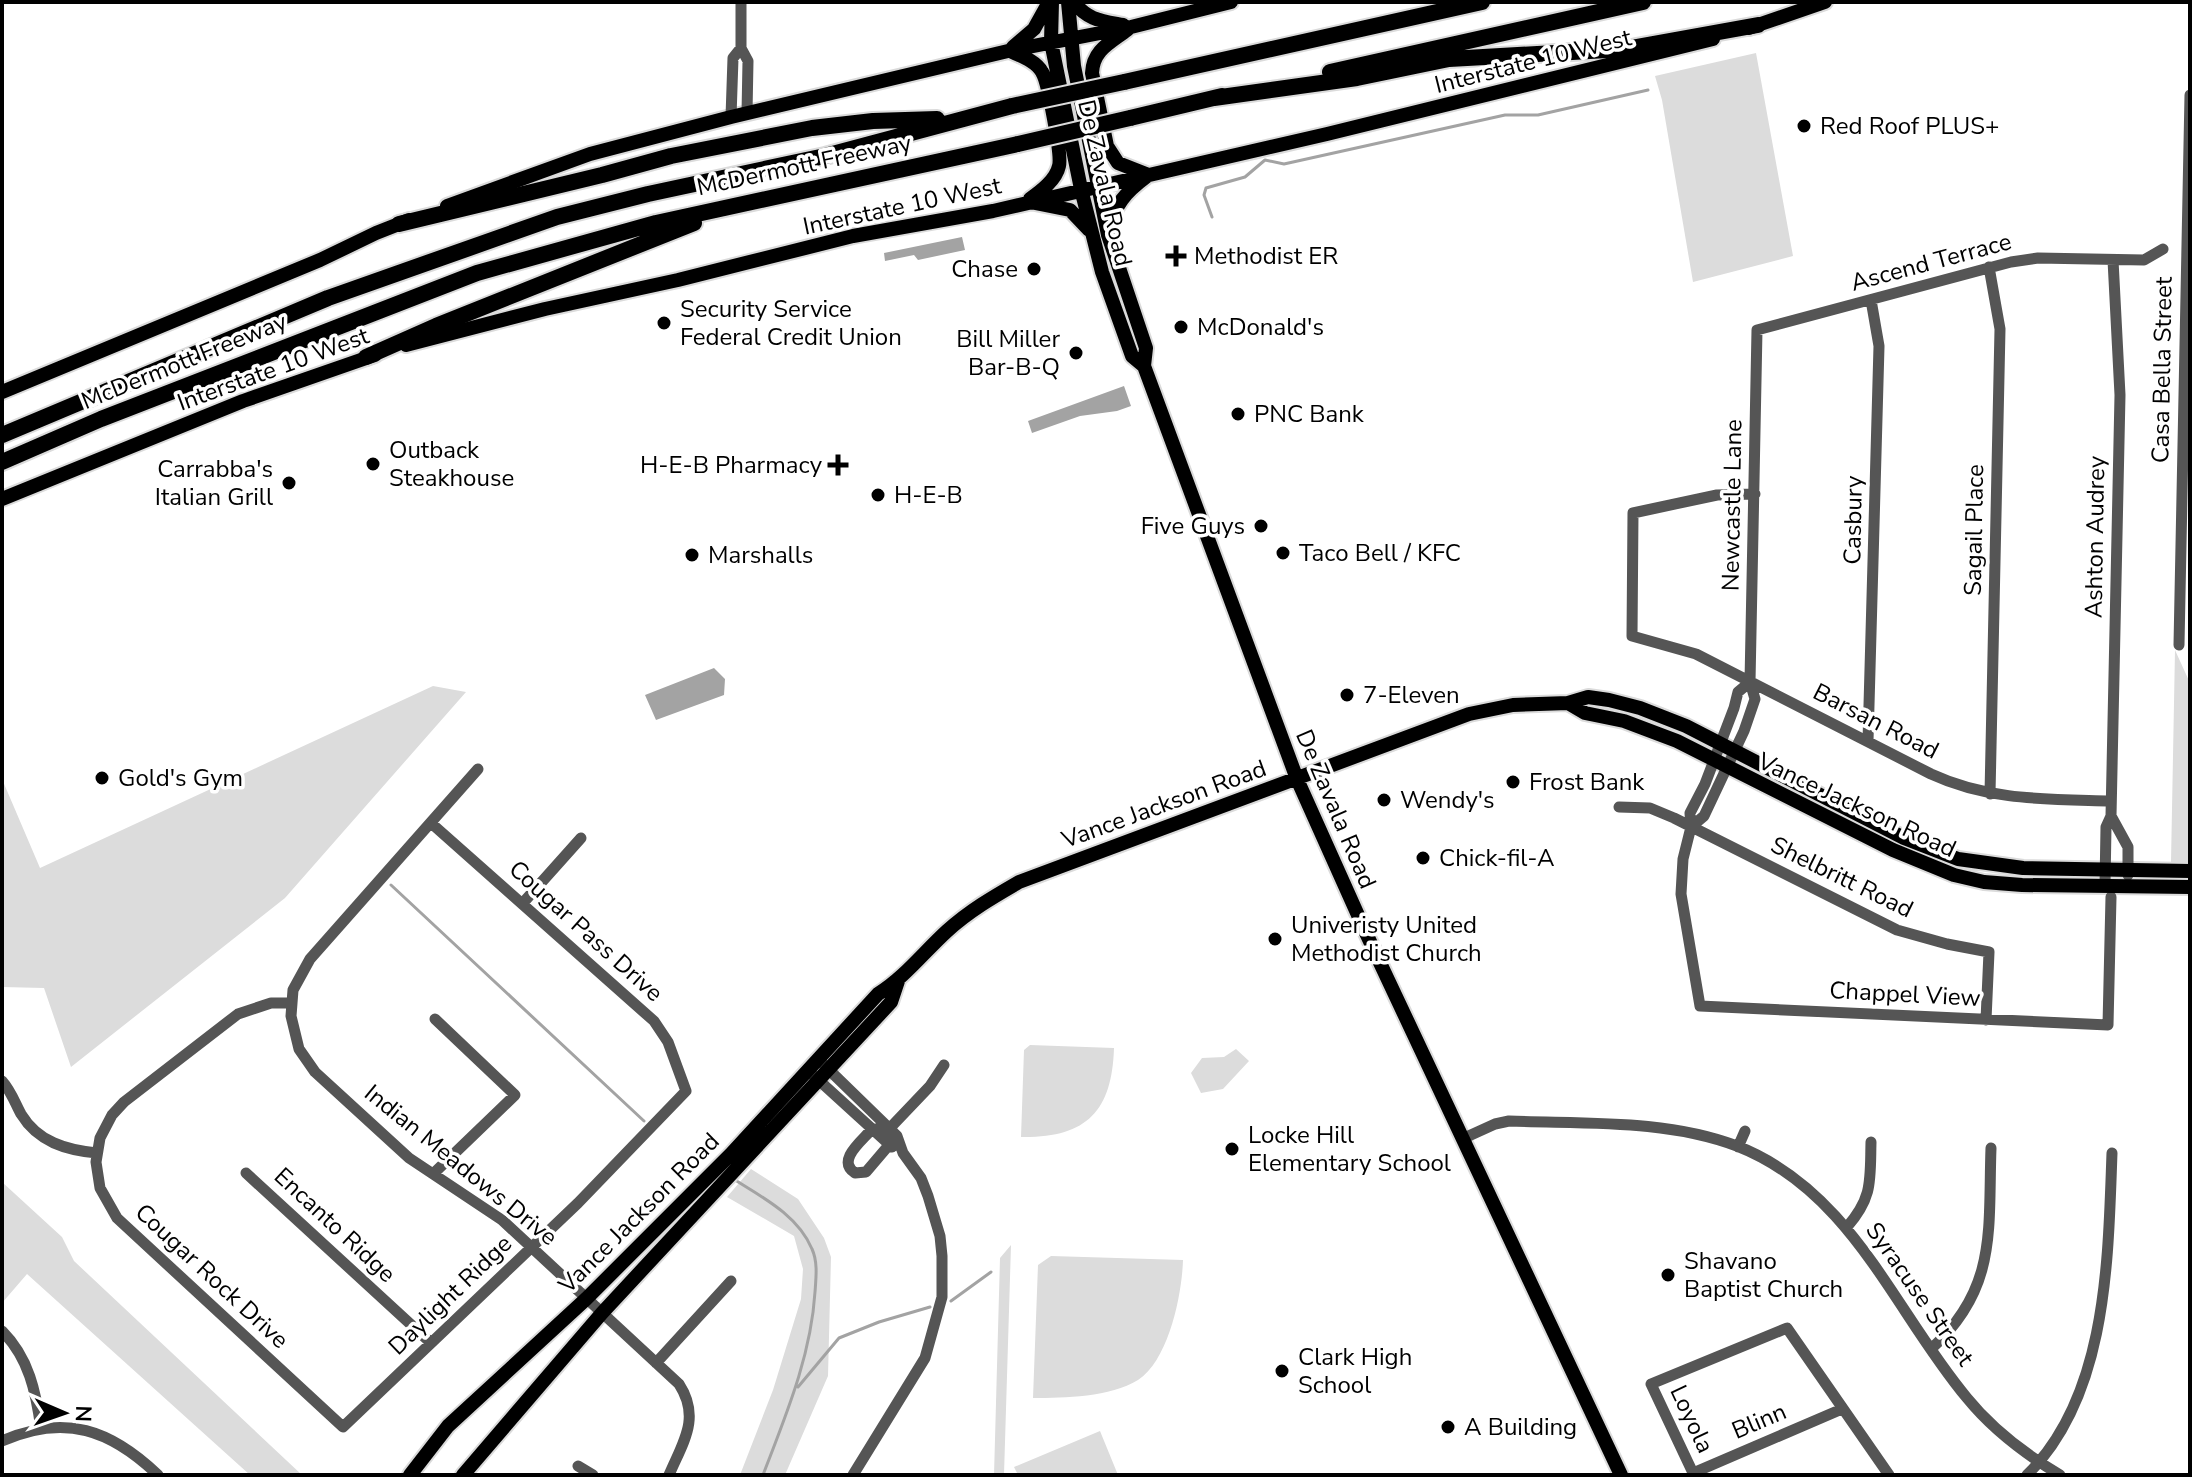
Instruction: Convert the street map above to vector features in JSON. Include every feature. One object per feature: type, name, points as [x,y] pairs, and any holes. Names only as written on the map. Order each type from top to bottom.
[{"type":"highway","points":[[1421,15],[1467,2]]},
{"type":"highway","name":"McDermott Freeway","points":[[2,435],[342,292],[557,217],[825,156],[1012,106],[1482,2]]},
{"type":"highway","name":"McDermott Freeway","points":[[2,462],[115,413],[477,273],[643,226],[1643,2]]},
{"type":"highway","points":[[1214,98],[1357,78],[1449,59],[1625,49],[1758,25]]},
{"type":"highway","points":[[399,224],[671,156],[812,128],[873,121],[967,118]]},
{"type":"highway","points":[[366,357],[660,235],[760,198]]},
{"type":"main road","name":"De Zavala Road","points":[[1051,2],[1051,42],[1091,232],[1132,356],[1144,366]]},
{"type":"main road","points":[[1008,51],[1034,29],[1051,2]]},
{"type":"main road","name":"De Zavala Road","points":[[1071,2],[1070,39],[1108,235],[1146,348],[1144,366],[1297,779],[1621,1475]]},
{"type":"main road","points":[[1071,2],[1095,20],[1131,27]]},
{"type":"main road","points":[[2,392],[399,224],[590,154],[1008,51],[1131,27],[1231,2]]},
{"type":"main road","name":"Interstate 10 West","points":[[2,499],[243,401],[366,357],[545,309],[678,280],[853,236],[993,211],[1688,47],[1825,2]]},
{"type":"main road","points":[[1131,27],[1099,50],[1093,61],[1092,73],[1107,146],[1122,166],[1150,175]]},
{"type":"main road","points":[[1008,51],[1026,57],[1043,72],[1059,152],[1059,166],[1053,178],[1027,202]]},
{"type":"main road","points":[[1108,235],[1116,206],[1126,193],[1150,175]]},
{"type":"main road","points":[[1027,202],[1070,210],[1091,232]]},
{"type":"main road","name":"Vance Jackson Road","points":[[410,1475],[448,1426],[586,1299],[817,1069],[891,1002],[898,981],[959,921],[989,899],[1019,882],[1469,714],[1513,705],[1568,703],[1588,697],[1640,708],[1686,726],[1904,838],[1958,859],[2023,868],[2190,871]]},
{"type":"main road","name":"Vance Jackson Road","points":[[1568,703],[1585,713],[1645,727],[1893,850],[1954,875],[1984,882],[2108,891],[2127,886],[2190,887]]},
{"type":"main road","name":"Vance Jackson Road","points":[[463,1475],[817,1069]]},
{"type":"street","points":[[741,2],[741,48],[748,61],[747,113]]},
{"type":"street","points":[[731,117],[733,58],[741,48]]},
{"type":"street","name":"Casa Bella Street","points":[[2179,645],[2190,95]]},
{"type":"street","name":"Ascend Terrace","points":[[1757,330],[1989,267],[2038,258],[2144,260],[2163,249]]},
{"type":"street","name":"Ashton Audrey","points":[[2108,1025],[2108,891],[2105,869],[2106,827],[2111,816],[2120,395],[2113,260]]},
{"type":"street","name":"Sagail Place","points":[[1989,267],[2000,329],[1990,794]]},
{"type":"street","name":"Casbury","points":[[1868,741],[1879,346],[1871,300]]},
{"type":"street","name":"Newcastle Lane","points":[[1691,827],[1704,816],[1735,751],[1755,699],[1750,682],[1757,330]]},
{"type":"street","name":"Barsan Road","points":[[1755,494],[1717,495],[1633,513],[1632,636],[1696,654],[1948,782],[1990,794],[2111,801]]},
{"type":"street","name":"Newcastle Lane","points":[[1700,1006],[1681,894],[1683,859],[1691,827],[1690,813],[1714,760],[1738,692],[1750,682]]},
{"type":"street","points":[[1734,708],[1750,714]]},
{"type":"street","name":"Indian Meadows Drive","points":[[478,769],[310,959],[297,979],[291,1003],[294,1037],[315,1072],[402,1152],[481,1204],[679,1384],[691,1410],[688,1429],[669,1475]]},
{"type":"street","points":[[1698,796],[1710,803]]},
{"type":"street","name":"Shelbritt Road","points":[[1619,807],[1650,808],[1897,930],[1989,952],[1986,1020]]},
{"type":"street","name":"Ashton Audrey","points":[[2111,816],[2128,847],[2127,886]]},
{"type":"street","name":"Cougar Pass Drive","points":[[431,823],[654,1021],[668,1042],[686,1091]]},
{"type":"street","points":[[2106,841],[2122,837]]},
{"type":"street","points":[[522,904],[581,838]]},
{"type":"street","points":[[2,1081],[34,1131],[61,1147],[97,1153],[103,1130],[124,1102],[225,1021],[257,1006],[291,1003]]},
{"type":"street","name":"Chappel View","points":[[1700,1006],[2108,1025]]},
{"type":"street","points":[[433,1174],[515,1095],[435,1019]]},
{"type":"street","points":[[890,1128],[872,1129],[849,1155],[847,1164],[850,1170],[866,1172],[889,1145],[890,1128],[930,1086],[944,1065]]},
{"type":"street","points":[[817,1069],[897,1136],[903,1153],[921,1178],[935,1215],[942,1256],[942,1297],[925,1358],[853,1475]]},
{"type":"street","points":[[817,1069],[872,1129],[903,1153]]},
{"type":"street","name":"Daylight Ridge","points":[[343,1427],[578,1203],[686,1091]]},
{"type":"street","name":"Syracuse Street","points":[[1462,1139],[1509,1121],[1668,1129],[1738,1147],[1803,1184],[1847,1227],[1967,1399],[1989,1423],[2039,1463],[2060,1475]]},
{"type":"street","points":[[1738,1147],[1745,1131]]},
{"type":"street","points":[[1847,1227],[1863,1209],[1868,1195],[1871,1142]]},
{"type":"street","points":[[1931,1349],[1966,1309],[1984,1269],[1991,1148]]},
{"type":"street","name":"Cougar Rock Drive","points":[[97,1153],[100,1188],[117,1218],[343,1427]]},
{"type":"street","points":[[2027,1475],[2039,1463],[2065,1422],[2083,1380],[2096,1336],[2104,1292],[2112,1153]]},
{"type":"street","name":"Encanto Ridge","points":[[246,1173],[431,1343]]},
{"type":"street","points":[[656,1363],[731,1281]]},
{"type":"street","name":"Loyola","points":[[1693,1473],[1651,1384],[1787,1328],[1842,1409]]},
{"type":"street","points":[[2,1331],[20,1353],[30,1373],[41,1429]]},
{"type":"street","points":[[1842,1409],[1889,1475]]},
{"type":"street","name":"Blinn","points":[[1693,1473],[1842,1409]]},
{"type":"street","points":[[2,1441],[41,1429],[65,1427],[107,1437],[126,1447],[158,1475]]},
{"type":"street","points":[[578,1466],[593,1475]]},
{"type":"shaded area","points":[[1756,53],[1793,256],[1693,282],[1662,100],[1655,76]]},
{"type":"shaded area","points":[[962,237],[965,250],[918,260],[914,255],[885,261],[884,253]]},
{"type":"shaded area","points":[[1124,386],[1131,406],[1080,416],[1032,433],[1028,421]]},
{"type":"shaded area","points":[[2175,650],[2190,683],[2190,862],[2171,862]]},
{"type":"shaded area","points":[[714,668],[725,679],[724,695],[656,720],[645,695]]},
{"type":"shaded area","points":[[433,686],[466,692],[285,898],[71,1067],[44,988],[2,987],[2,779],[40,868]]},
{"type":"shaded area","points":[[1030,1045],[1114,1048],[1108,1089],[1091,1117],[1063,1133],[1021,1137],[1024,1050]]},
{"type":"shaded area","points":[[1236,1049],[1249,1061],[1223,1089],[1201,1093],[1191,1073],[1202,1058],[1224,1057]]},
{"type":"shaded area","points":[[751,1169],[798,1199],[824,1238],[831,1257],[828,1376],[785,1475],[740,1475],[773,1390],[801,1299],[803,1269],[794,1236],[727,1197]]},
{"type":"shaded area","points":[[2,1182],[62,1237],[74,1261],[302,1475],[250,1475],[27,1274],[2,1303]]},
{"type":"shaded area","points":[[1011,1245],[1004,1475],[994,1475],[1000,1258]]},
{"type":"shaded area","points":[[1051,1256],[1183,1260],[1180,1290],[1166,1342],[1158,1358],[1138,1380],[1101,1393],[1033,1398],[1038,1265]]},
{"type":"shaded area","points":[[1100,1431],[1118,1475],[1018,1475],[1014,1467]]},
{"type":"waterway","points":[[1212,217],[1204,195],[1206,188],[1245,177],[1265,160],[1284,164],[1505,115],[1538,115],[1648,90]]},
{"type":"waterway","points":[[391,885],[644,1121]]},
{"type":"waterway","points":[[735,1180],[789,1217],[806,1237],[816,1265],[813,1316],[803,1362],[763,1475]]},
{"type":"waterway","points":[[951,1301],[991,1272]]},
{"type":"waterway","points":[[798,1387],[839,1338],[930,1307]]},
{"type":"place","name":"Red Roof PLUS+","points":[[1804,126]]},
{"type":"place","name":"Methodist ER","points":[[1176,256]]},
{"type":"place","name":"Chase","points":[[1034,269]]},
{"type":"place","name":"Security Service Federal Credit Union","points":[[664,323]]},
{"type":"place","name":"McDonald's","points":[[1181,327]]},
{"type":"place","name":"Bill Miller Bar-B-Q","points":[[1076,353]]},
{"type":"place","name":"PNC Bank","points":[[1238,414]]},
{"type":"place","name":"Outback Steakhouse","points":[[373,464]]},
{"type":"place","name":"H-E-B Pharmacy","points":[[838,465]]},
{"type":"place","name":"Carrabba's Italian Grill","points":[[289,483]]},
{"type":"place","name":"H-E-B","points":[[878,495]]},
{"type":"place","name":"Five Guys","points":[[1261,526]]},
{"type":"place","name":"Taco Bell / KFC","points":[[1283,553]]},
{"type":"place","name":"Marshalls","points":[[692,555]]},
{"type":"place","name":"7-Eleven","points":[[1347,695]]},
{"type":"place","name":"Gold's Gym","points":[[102,778]]},
{"type":"place","name":"Frost Bank","points":[[1513,782]]},
{"type":"place","name":"Wendy's","points":[[1384,800]]},
{"type":"place","name":"Chick-fil-A","points":[[1423,858]]},
{"type":"place","name":"Univeristy United Methodist Church","points":[[1275,939]]},
{"type":"place","name":"Locke Hill Elementary School","points":[[1232,1149]]},
{"type":"place","name":"Shavano Baptist Church","points":[[1668,1275]]},
{"type":"place","name":"Clark High School","points":[[1282,1371]]},
{"type":"place","name":"A Building","points":[[1448,1427]]}]
